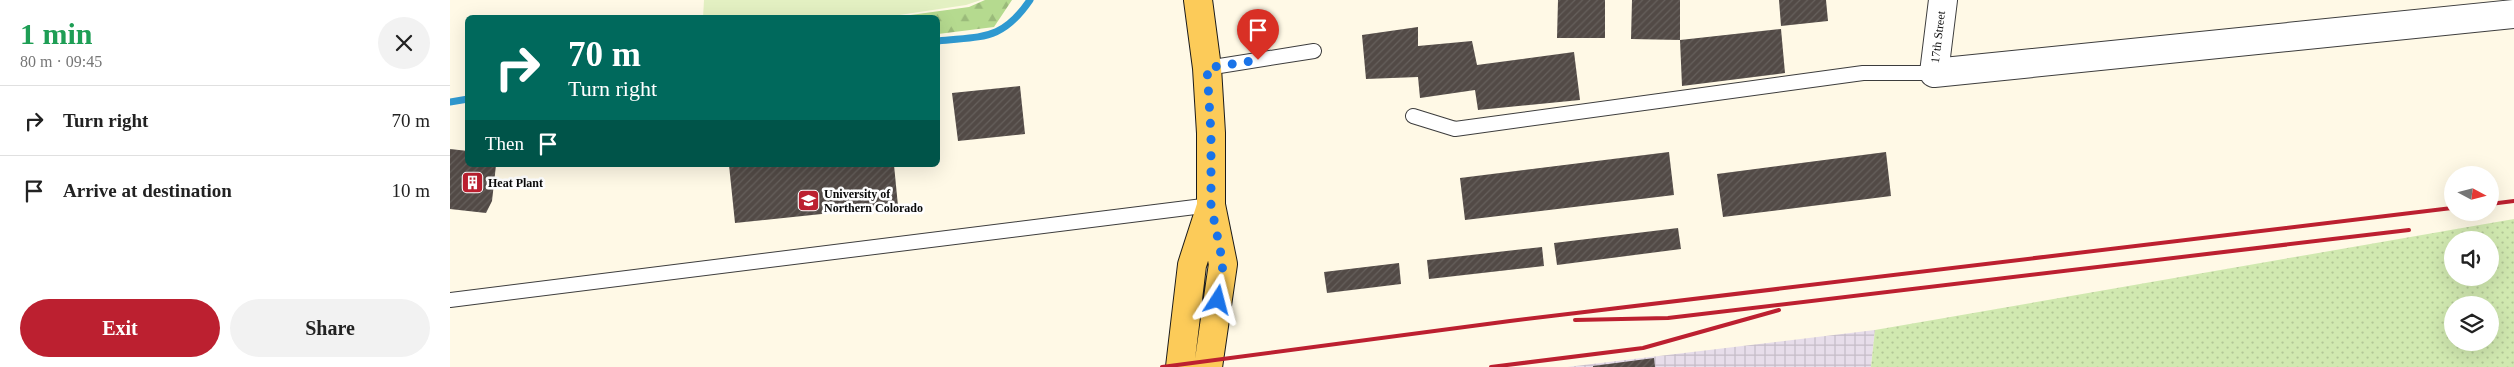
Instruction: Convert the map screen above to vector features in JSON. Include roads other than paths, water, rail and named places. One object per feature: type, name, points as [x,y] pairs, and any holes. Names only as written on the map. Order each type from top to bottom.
[{"type":"main road","points":[[1198,0],[1207,68],[1211,133],[1211,205],[1223,264],[1208,367]]},
{"type":"main road","points":[[1180,367],[1192,265],[1211,205]]},
{"type":"street","name":"17th Street","points":[[1934,73],[1943,0]]},
{"type":"street","points":[[1934,73],[2514,14]]},
{"type":"lane","points":[[1207,68],[1314,52]]},
{"type":"lane","points":[[1413,116],[1455,129],[1863,74],[1934,73]]},
{"type":"lane","points":[[450,300],[1211,205]]},
{"type":"waterway","points":[[940,41],[980,37],[1000,30],[1010,23],[1030,0]]},
{"type":"waterway","points":[[450,102],[465,100]]},
{"type":"railway","points":[[2499,203],[2514,201]]},
{"type":"railway","points":[[1162,367],[1510,321],[2444,209]]},
{"type":"railway","points":[[1575,320],[1668,318],[2409,230]]},
{"type":"railway","points":[[1491,367],[1643,348],[1779,310]]},
{"type":"place","name":"Heat Plant","points":[[472,183]]},
{"type":"place","name":"University of Northern Colorado","points":[[808,201]]}]
